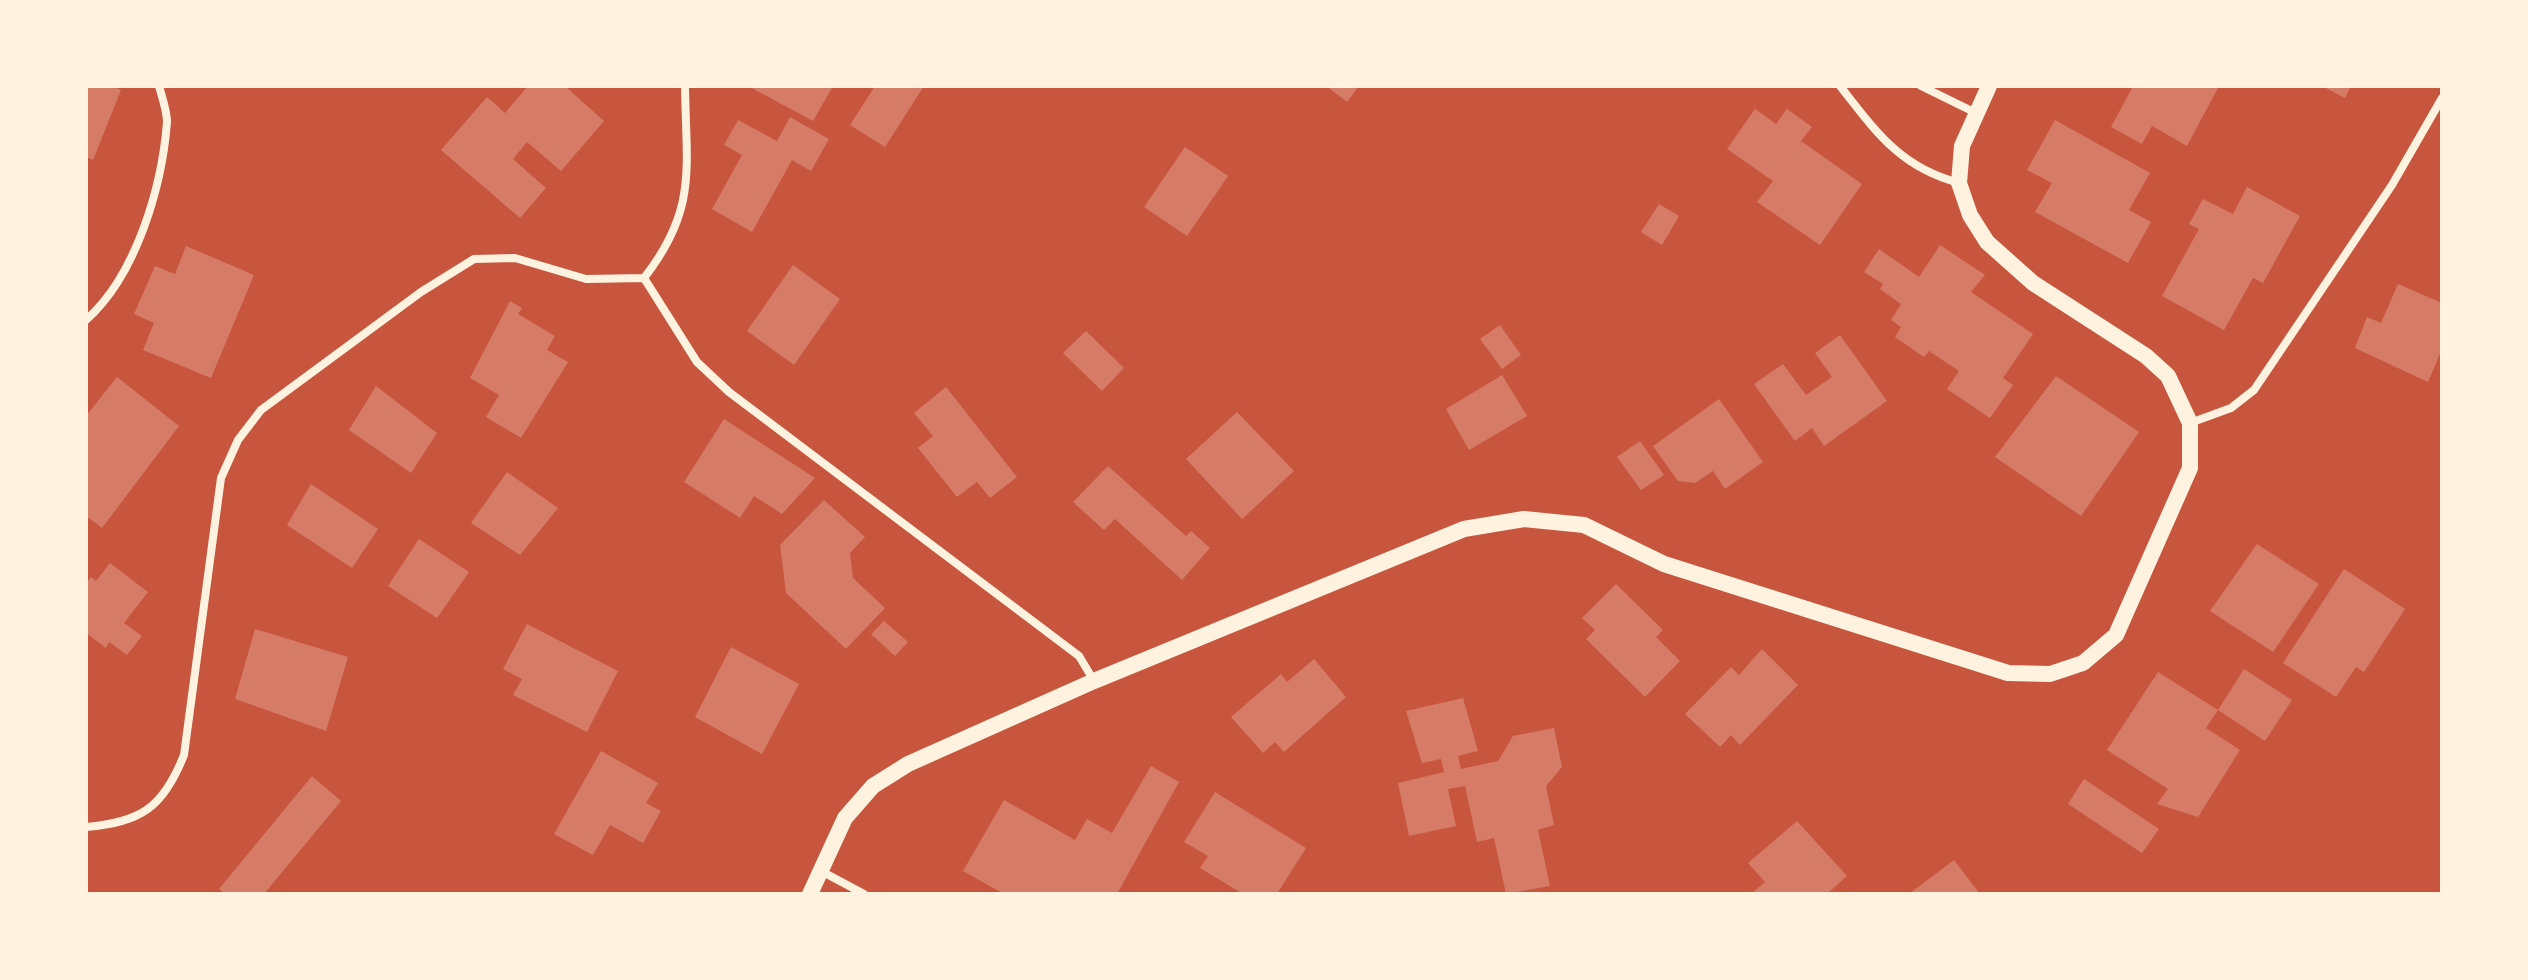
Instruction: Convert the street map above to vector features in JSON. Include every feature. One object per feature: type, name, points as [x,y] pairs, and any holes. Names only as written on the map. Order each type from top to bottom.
[{"type":"main road","points":[[810,894],[845,818],[873,786],[908,764],[1094,681],[1464,529],[1524,519],[1584,525],[1664,564],[2008,673],[2050,674],[2083,663],[2116,635],[2190,468],[2190,423],[2168,376],[2146,356],[2033,283],[1987,242],[1970,215],[1959,183],[1962,146],[1974,112],[1989,86]]},
{"type":"street","points":[[86,320],[99,309],[146,231],[167,120],[159,86]]},
{"type":"street","points":[[644,278],[669,246],[687,194],[685,86]]},
{"type":"street","points":[[1840,86],[1881,138],[1906,161],[1926,174],[1959,183]]},
{"type":"street","points":[[1921,86],[1974,112]]},
{"type":"street","points":[[2190,423],[2231,408],[2254,390],[2392,185],[2442,98]]},
{"type":"street","points":[[86,827],[128,822],[155,806],[174,781],[184,755],[221,478],[238,440],[261,410],[421,292],[474,259],[515,258],[586,279],[644,278]]},
{"type":"street","points":[[644,278],[697,362],[729,392],[1079,656],[1094,681]]},
{"type":"street","points":[[820,870],[864,894]]},
{"type":"building","points":[[86,86],[112,86],[121,90],[93,160],[86,157]]},
{"type":"building","points":[[528,86],[565,86],[604,121],[561,171],[527,142],[513,159],[546,188],[520,218],[441,150],[487,97],[505,113]]},
{"type":"building","points":[[748,86],[833,86],[813,121]]},
{"type":"building","points":[[875,86],[924,86],[885,147],[850,125]]},
{"type":"building","points":[[1326,86],[1359,86],[1347,102]]},
{"type":"building","points":[[2133,86],[2219,86],[2187,146],[2152,126],[2142,144],[2111,127]]},
{"type":"building","points":[[2322,86],[2351,86],[2345,98]]},
{"type":"building","points":[[1755,109],[1776,124],[1787,109],[1812,127],[1801,141],[1862,184],[1820,245],[1757,202],[1773,181],[1727,149]]},
{"type":"building","points":[[790,117],[829,139],[811,171],[792,160],[752,232],[712,209],[742,155],[724,145],[738,120],[777,141]]},
{"type":"building","points":[[2055,120],[2150,173],[2129,210],[2151,222],[2128,263],[2035,212],[2052,183],[2027,170]]},
{"type":"building","points":[[1185,147],[1228,176],[1187,236],[1144,207]]},
{"type":"building","points":[[2247,187],[2300,216],[2263,283],[2253,278],[2224,330],[2162,296],[2199,229],[2189,224],[2203,199],[2233,214]]},
{"type":"building","points":[[1659,204],[1679,216],[1662,245],[1641,232]]},
{"type":"building","points":[[1940,245],[1985,275],[1971,292],[2033,334],[2003,378],[2013,385],[1990,418],[1947,389],[1959,371],[1929,351],[1924,357],[1895,337],[1901,327],[1891,320],[1901,304],[1880,289],[1883,284],[1864,272],[1879,249],[1919,277]]},
{"type":"building","points":[[186,246],[254,275],[211,378],[143,350],[154,323],[134,314],[155,266],[175,274]]},
{"type":"building","points":[[793,265],[840,299],[794,365],[747,331]]},
{"type":"building","points":[[2398,284],[2442,303],[2442,349],[2428,382],[2355,348],[2367,317],[2381,323]]},
{"type":"building","points":[[510,301],[522,308],[518,314],[555,336],[547,350],[568,362],[521,438],[486,417],[499,395],[470,378]]},
{"type":"building","points":[[1500,325],[1521,355],[1502,369],[1480,339]]},
{"type":"building","points":[[1086,331],[1124,368],[1102,391],[1063,353]]},
{"type":"building","points":[[1840,335],[1887,401],[1824,446],[1812,428],[1795,441],[1754,384],[1783,364],[1806,395],[1832,377],[1815,353]]},
{"type":"building","points":[[1502,375],[1527,416],[1469,450],[1446,409]]},
{"type":"building","points":[[2056,376],[2139,432],[2081,516],[1995,457]]},
{"type":"building","points":[[117,377],[179,426],[102,528],[86,516],[86,416]]},
{"type":"building","points":[[376,386],[437,433],[411,473],[349,430]]},
{"type":"building","points":[[946,387],[1017,477],[990,498],[977,482],[957,497],[918,448],[933,436],[914,413]]},
{"type":"building","points":[[1719,399],[1763,462],[1725,489],[1713,471],[1695,483],[1678,481],[1653,446]]},
{"type":"building","points":[[1237,412],[1294,471],[1242,519],[1186,459]]},
{"type":"building","points":[[724,419],[815,478],[782,514],[754,496],[740,518],[684,482]]},
{"type":"building","points":[[1640,441],[1664,475],[1641,490],[1617,457]]},
{"type":"building","points":[[1108,466],[1186,536],[1191,531],[1210,548],[1182,580],[1115,519],[1104,530],[1073,502]]},
{"type":"building","points":[[507,472],[558,508],[520,555],[471,523]]},
{"type":"building","points":[[311,484],[378,529],[352,568],[287,525]]},
{"type":"building","points":[[824,500],[865,537],[850,553],[853,578],[885,608],[846,649],[786,593],[780,545]]},
{"type":"building","points":[[419,539],[469,572],[437,618],[388,586]]},
{"type":"building","points":[[2257,544],[2319,584],[2273,652],[2210,611]]},
{"type":"building","points":[[110,563],[148,592],[124,623],[142,636],[127,655],[109,642],[106,648],[86,633],[86,583],[91,577],[96,581]]},
{"type":"building","points":[[2344,569],[2405,609],[2364,672],[2356,667],[2336,697],[2283,663]]},
{"type":"building","points":[[1616,584],[1663,630],[1656,637],[1680,661],[1645,697],[1586,639],[1595,630],[1582,618]]},
{"type":"building","points":[[884,621],[908,642],[895,656],[871,634]]},
{"type":"building","points":[[527,624],[618,671],[587,732],[513,695],[522,679],[503,669]]},
{"type":"building","points":[[255,629],[348,657],[326,731],[235,699]]},
{"type":"building","points":[[731,647],[799,684],[762,754],[695,717]]},
{"type":"building","points":[[1762,649],[1798,685],[1740,745],[1731,735],[1720,747],[1685,714],[1731,667],[1739,675]]},
{"type":"building","points":[[1314,659],[1346,697],[1284,752],[1275,742],[1263,753],[1231,717],[1281,674],[1287,682]]},
{"type":"building","points":[[2244,669],[2292,700],[2265,741],[2218,710]]},
{"type":"building","points":[[2158,672],[2218,710],[2206,728],[2240,750],[2198,817],[2157,804],[2168,789],[2107,750]]},
{"type":"building","points":[[1463,698],[1478,751],[1458,756],[1461,769],[1498,761],[1513,736],[1554,728],[1562,767],[1546,786],[1554,825],[1538,830],[1550,886],[1506,894],[1494,838],[1477,842],[1465,786],[1448,789],[1456,826],[1409,836],[1398,783],[1444,772],[1441,759],[1422,763],[1406,711]]},
{"type":"building","points":[[601,751],[658,783],[646,803],[661,811],[643,843],[610,825],[593,855],[554,834]]},
{"type":"building","points":[[1151,766],[1179,782],[1117,894],[1004,894],[963,871],[1004,800],[1075,840],[1087,819],[1112,833]]},
{"type":"building","points":[[312,776],[341,801],[264,894],[225,894],[219,889]]},
{"type":"building","points":[[2084,779],[2159,829],[2142,853],[2068,804]]},
{"type":"building","points":[[1215,792],[1306,848],[1277,894],[1243,894],[1200,868],[1208,856],[1184,842]]},
{"type":"building","points":[[1797,821],[1847,876],[1827,894],[1751,894],[1765,882],[1748,863]]},
{"type":"building","points":[[1954,860],[1980,894],[1909,894]]}]
